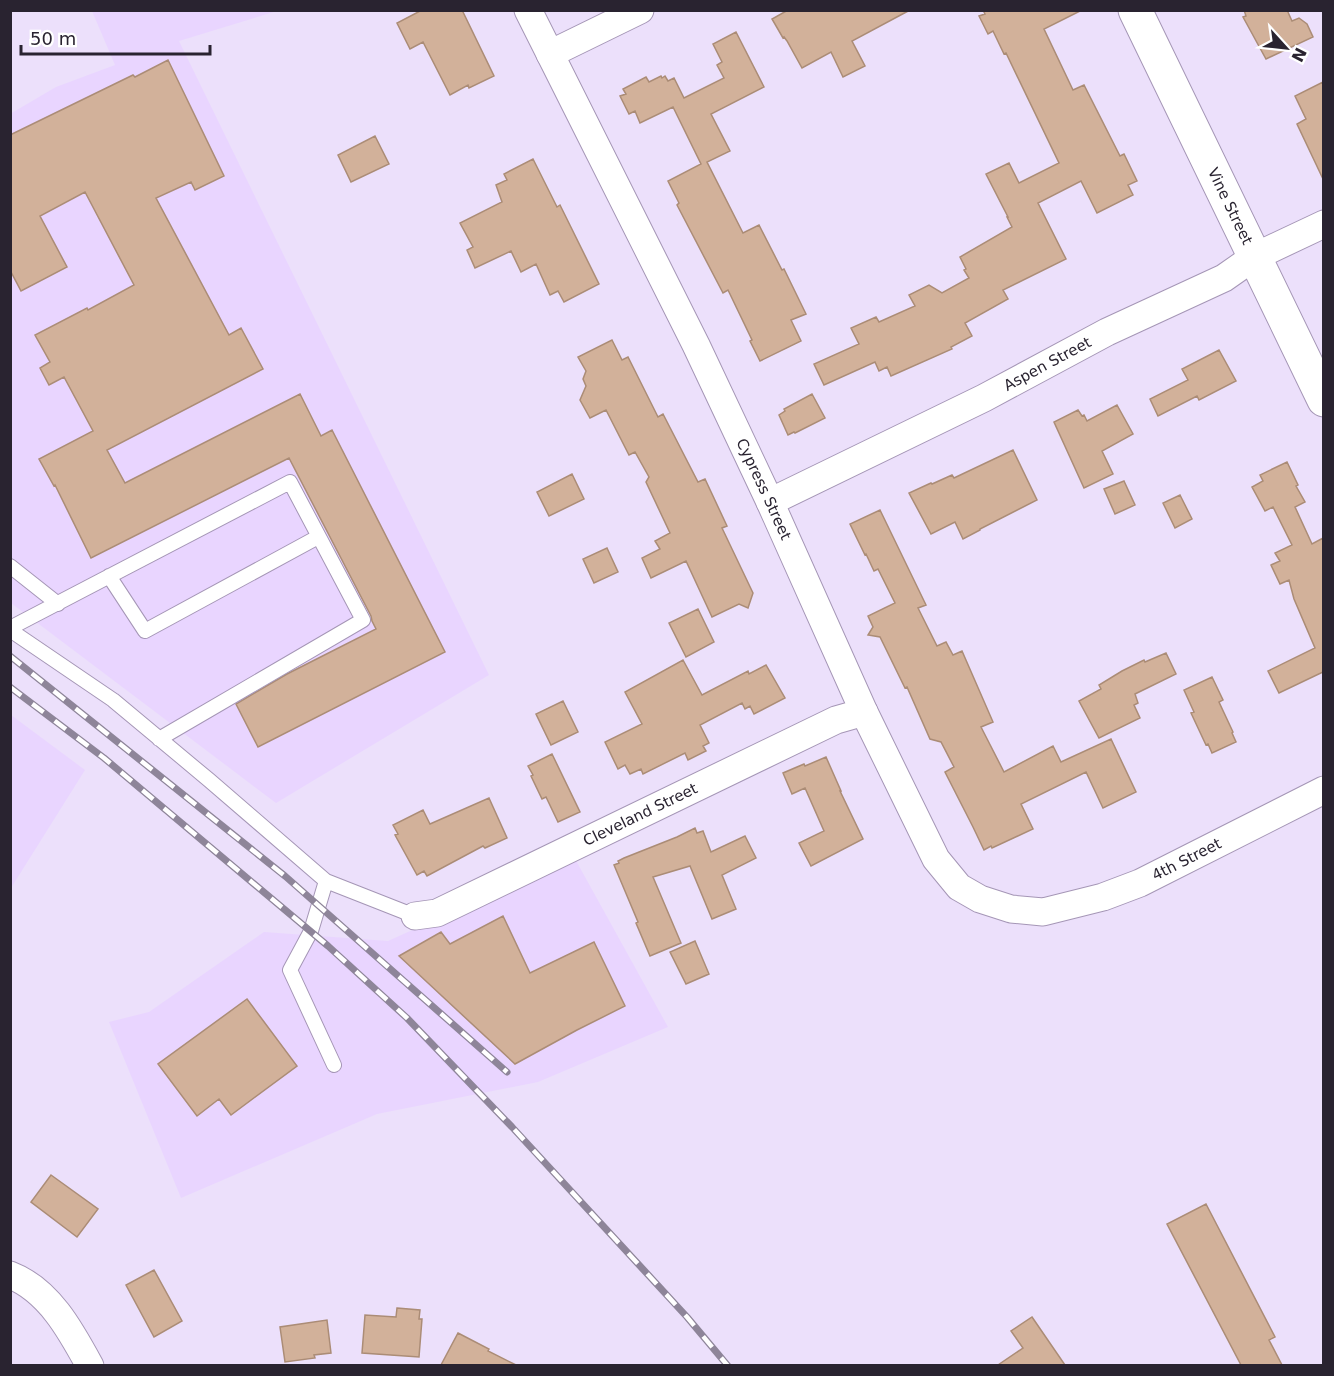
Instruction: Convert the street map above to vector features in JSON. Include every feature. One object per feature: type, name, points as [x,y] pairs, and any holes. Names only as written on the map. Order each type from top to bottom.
[{"type":"street","name":"Cypress Street","points":[[528,10],[696,345],[771,502],[864,712],[936,859],[958,887],[980,899],[1011,909],[1043,912]]},
{"type":"street","points":[[550,54],[640,10]]},
{"type":"street","name":"Vine Street","points":[[1135,10],[1323,400]]},
{"type":"street","name":"Aspen Street","points":[[771,502],[984,398],[1107,332],[1224,278],[1254,257],[1323,224]]},
{"type":"street","name":"Cleveland Street","points":[[415,916],[437,914],[836,720],[864,712]]},
{"type":"street","name":"4th Street","points":[[1043,912],[1103,897],[1140,884],[1323,790]]},
{"type":"street","points":[[10,1275],[20,1279],[45,1298],[75,1338],[90,1365]]},
{"type":"lane","points":[[159,739],[363,620],[290,482],[10,629],[113,700],[326,881],[415,916]]},
{"type":"lane","points":[[109,576],[145,631],[318,537]]},
{"type":"lane","points":[[10,566],[58,604]]},
{"type":"lane","points":[[326,881],[311,931],[290,969],[333,1065]]},
{"type":"shaded area","points":[[92,11],[277,11],[179,41],[489,675],[276,803],[11,603],[10,114],[56,87],[115,65]]},
{"type":"shaded area","points":[[11,715],[85,770],[11,888]]},
{"type":"shaded area","points":[[574,857],[668,1027],[538,1082],[377,1114],[181,1198],[109,1022],[149,1012],[264,932],[388,941]]},
{"type":"building","points":[[422,10],[462,10],[494,76],[469,88],[468,85],[450,95],[423,42],[410,49],[397,23]]},
{"type":"building","points":[[788,10],[910,10],[852,41],[865,66],[843,77],[831,52],[802,68],[772,19]]},
{"type":"building","points":[[983,10],[1082,10],[1044,29],[1073,90],[1084,85],[1120,156],[1124,154],[1137,181],[1128,185],[1133,195],[1097,213],[1081,181],[1038,203],[1066,259],[1003,290],[1008,299],[965,323],[972,336],[951,347],[952,349],[891,376],[887,367],[879,371],[875,362],[824,385],[814,364],[859,344],[851,328],[876,317],[879,322],[915,306],[909,295],[929,285],[942,293],[969,278],[960,257],[1012,227],[986,174],[1009,163],[1019,183],[1059,163],[1006,53],[1004,54],[993,31],[988,34],[979,16],[985,14]]},
{"type":"building","points":[[1244,10],[1287,10],[1292,21],[1299,18],[1307,24],[1313,37],[1266,59],[1243,17],[1246,16]]},
{"type":"building","points":[[736,32],[764,87],[711,114],[730,151],[707,162],[743,233],[759,225],[806,314],[791,320],[801,341],[760,361],[728,290],[723,293],[677,205],[679,203],[668,181],[701,164],[673,107],[640,123],[635,111],[629,114],[620,96],[626,94],[623,89],[646,77],[649,82],[661,76],[662,78],[665,76],[668,81],[674,78],[684,98],[724,78],[717,65],[722,62],[713,44]]},
{"type":"building","points":[[168,60],[224,176],[195,190],[191,182],[156,198],[229,335],[241,328],[263,369],[107,450],[125,483],[300,394],[321,436],[332,430],[445,652],[258,747],[236,704],[287,674],[376,629],[289,458],[91,558],[55,485],[39,459],[93,431],[64,377],[49,385],[40,368],[50,362],[35,335],[134,285],[85,192],[40,216],[67,267],[21,291],[10,270],[10,135]]},
{"type":"building","points":[[1323,82],[1323,179],[1297,124],[1306,119],[1295,96]]},
{"type":"building","points":[[375,136],[389,164],[351,182],[338,155]]},
{"type":"building","points":[[533,159],[557,207],[560,205],[599,284],[564,302],[558,291],[550,295],[536,264],[521,272],[511,251],[475,268],[467,250],[473,247],[460,223],[502,202],[496,185],[507,180],[504,174]]},
{"type":"building","points":[[612,340],[622,360],[628,357],[658,417],[663,414],[698,482],[705,479],[727,526],[722,528],[753,593],[748,608],[739,604],[712,617],[686,561],[651,578],[642,558],[660,549],[655,541],[670,533],[646,482],[649,477],[635,452],[629,455],[606,410],[590,418],[580,400],[586,386],[583,379],[586,371],[578,357]]},
{"type":"building","points":[[1219,350],[1236,381],[1199,400],[1197,396],[1158,416],[1150,399],[1188,380],[1182,369]]},
{"type":"building","points":[[812,394],[825,418],[788,435],[779,415],[785,411],[784,409]]},
{"type":"building","points":[[1117,405],[1133,434],[1102,451],[1113,474],[1084,488],[1054,422],[1078,410],[1087,421]]},
{"type":"building","points":[[1013,450],[1037,500],[963,539],[955,522],[931,534],[909,493],[952,475],[954,478]]},
{"type":"building","points":[[1287,462],[1305,502],[1295,507],[1312,544],[1323,538],[1323,672],[1279,693],[1268,671],[1315,648],[1294,599],[1289,580],[1280,584],[1271,565],[1280,561],[1275,553],[1292,545],[1273,507],[1265,511],[1252,487],[1263,481],[1260,475]]},
{"type":"building","points":[[572,474],[584,499],[549,516],[537,492]]},
{"type":"building","points":[[1124,481],[1135,505],[1115,514],[1104,489]]},
{"type":"building","points":[[1180,495],[1192,519],[1175,528],[1163,503]]},
{"type":"building","points":[[880,510],[926,605],[918,608],[937,646],[946,642],[953,655],[962,651],[993,722],[981,727],[1004,772],[1053,746],[1061,762],[1111,739],[1136,792],[1103,808],[1086,772],[1021,804],[1033,829],[984,850],[945,772],[954,767],[941,742],[930,739],[907,687],[905,688],[880,637],[868,635],[873,627],[868,616],[895,603],[878,569],[874,571],[850,524]]},
{"type":"building","points":[[607,548],[618,572],[594,583],[583,559]]},
{"type":"building","points":[[698,609],[714,642],[686,657],[669,623]]},
{"type":"building","points":[[1166,653],[1176,674],[1135,694],[1138,703],[1134,705],[1140,718],[1099,738],[1079,701],[1101,689],[1099,685],[1122,671],[1144,660],[1145,662]]},
{"type":"building","points":[[683,660],[702,695],[748,671],[749,674],[766,665],[785,698],[754,714],[750,706],[745,709],[742,703],[700,725],[709,743],[703,746],[706,751],[688,760],[685,753],[643,774],[641,769],[630,774],[625,765],[618,769],[605,742],[642,724],[625,692]]},
{"type":"building","points":[[1212,677],[1223,700],[1219,702],[1236,742],[1212,753],[1191,713],[1194,712],[1184,690]]},
{"type":"building","points":[[563,701],[578,732],[551,745],[536,714]]},
{"type":"building","points":[[552,754],[580,812],[558,822],[546,797],[542,799],[528,766]]},
{"type":"building","points":[[826,757],[863,839],[811,866],[799,843],[824,831],[805,788],[792,794],[783,773]]},
{"type":"building","points":[[489,798],[507,838],[485,848],[483,846],[427,876],[424,871],[417,875],[395,835],[398,834],[393,825],[423,810],[430,824]]},
{"type":"building","points":[[695,828],[697,833],[703,831],[711,852],[745,836],[756,858],[722,875],[736,909],[712,919],[690,866],[653,877],[681,943],[650,956],[614,865],[624,858]]},
{"type":"building","points":[[503,916],[530,973],[594,942],[625,1006],[515,1064],[399,956],[441,932],[450,944]]},
{"type":"building","points":[[695,941],[709,974],[686,984],[670,952]]},
{"type":"building","points":[[247,999],[297,1066],[231,1115],[219,1099],[197,1116],[158,1064]]},
{"type":"building","points":[[51,1175],[98,1209],[77,1237],[31,1202]]},
{"type":"building","points":[[1206,1204],[1275,1337],[1269,1340],[1282,1365],[1241,1365],[1167,1224]]},
{"type":"building","points":[[154,1270],[182,1321],[154,1337],[126,1285]]},
{"type":"building","points":[[397,1308],[420,1310],[419,1319],[422,1319],[419,1357],[362,1353],[365,1315],[396,1317]]},
{"type":"building","points":[[1032,1317],[1065,1365],[998,1365],[1023,1348],[1011,1331]]},
{"type":"building","points":[[327,1320],[331,1353],[314,1355],[315,1358],[285,1362],[280,1327]]},
{"type":"building","points":[[458,1333],[489,1349],[488,1351],[516,1365],[441,1365]]},
{"type":"railway","points":[[10,656],[285,876],[507,1072]]},
{"type":"railway","points":[[10,687],[104,758],[328,946],[407,1018],[512,1127],[687,1317],[728,1366]]}]
